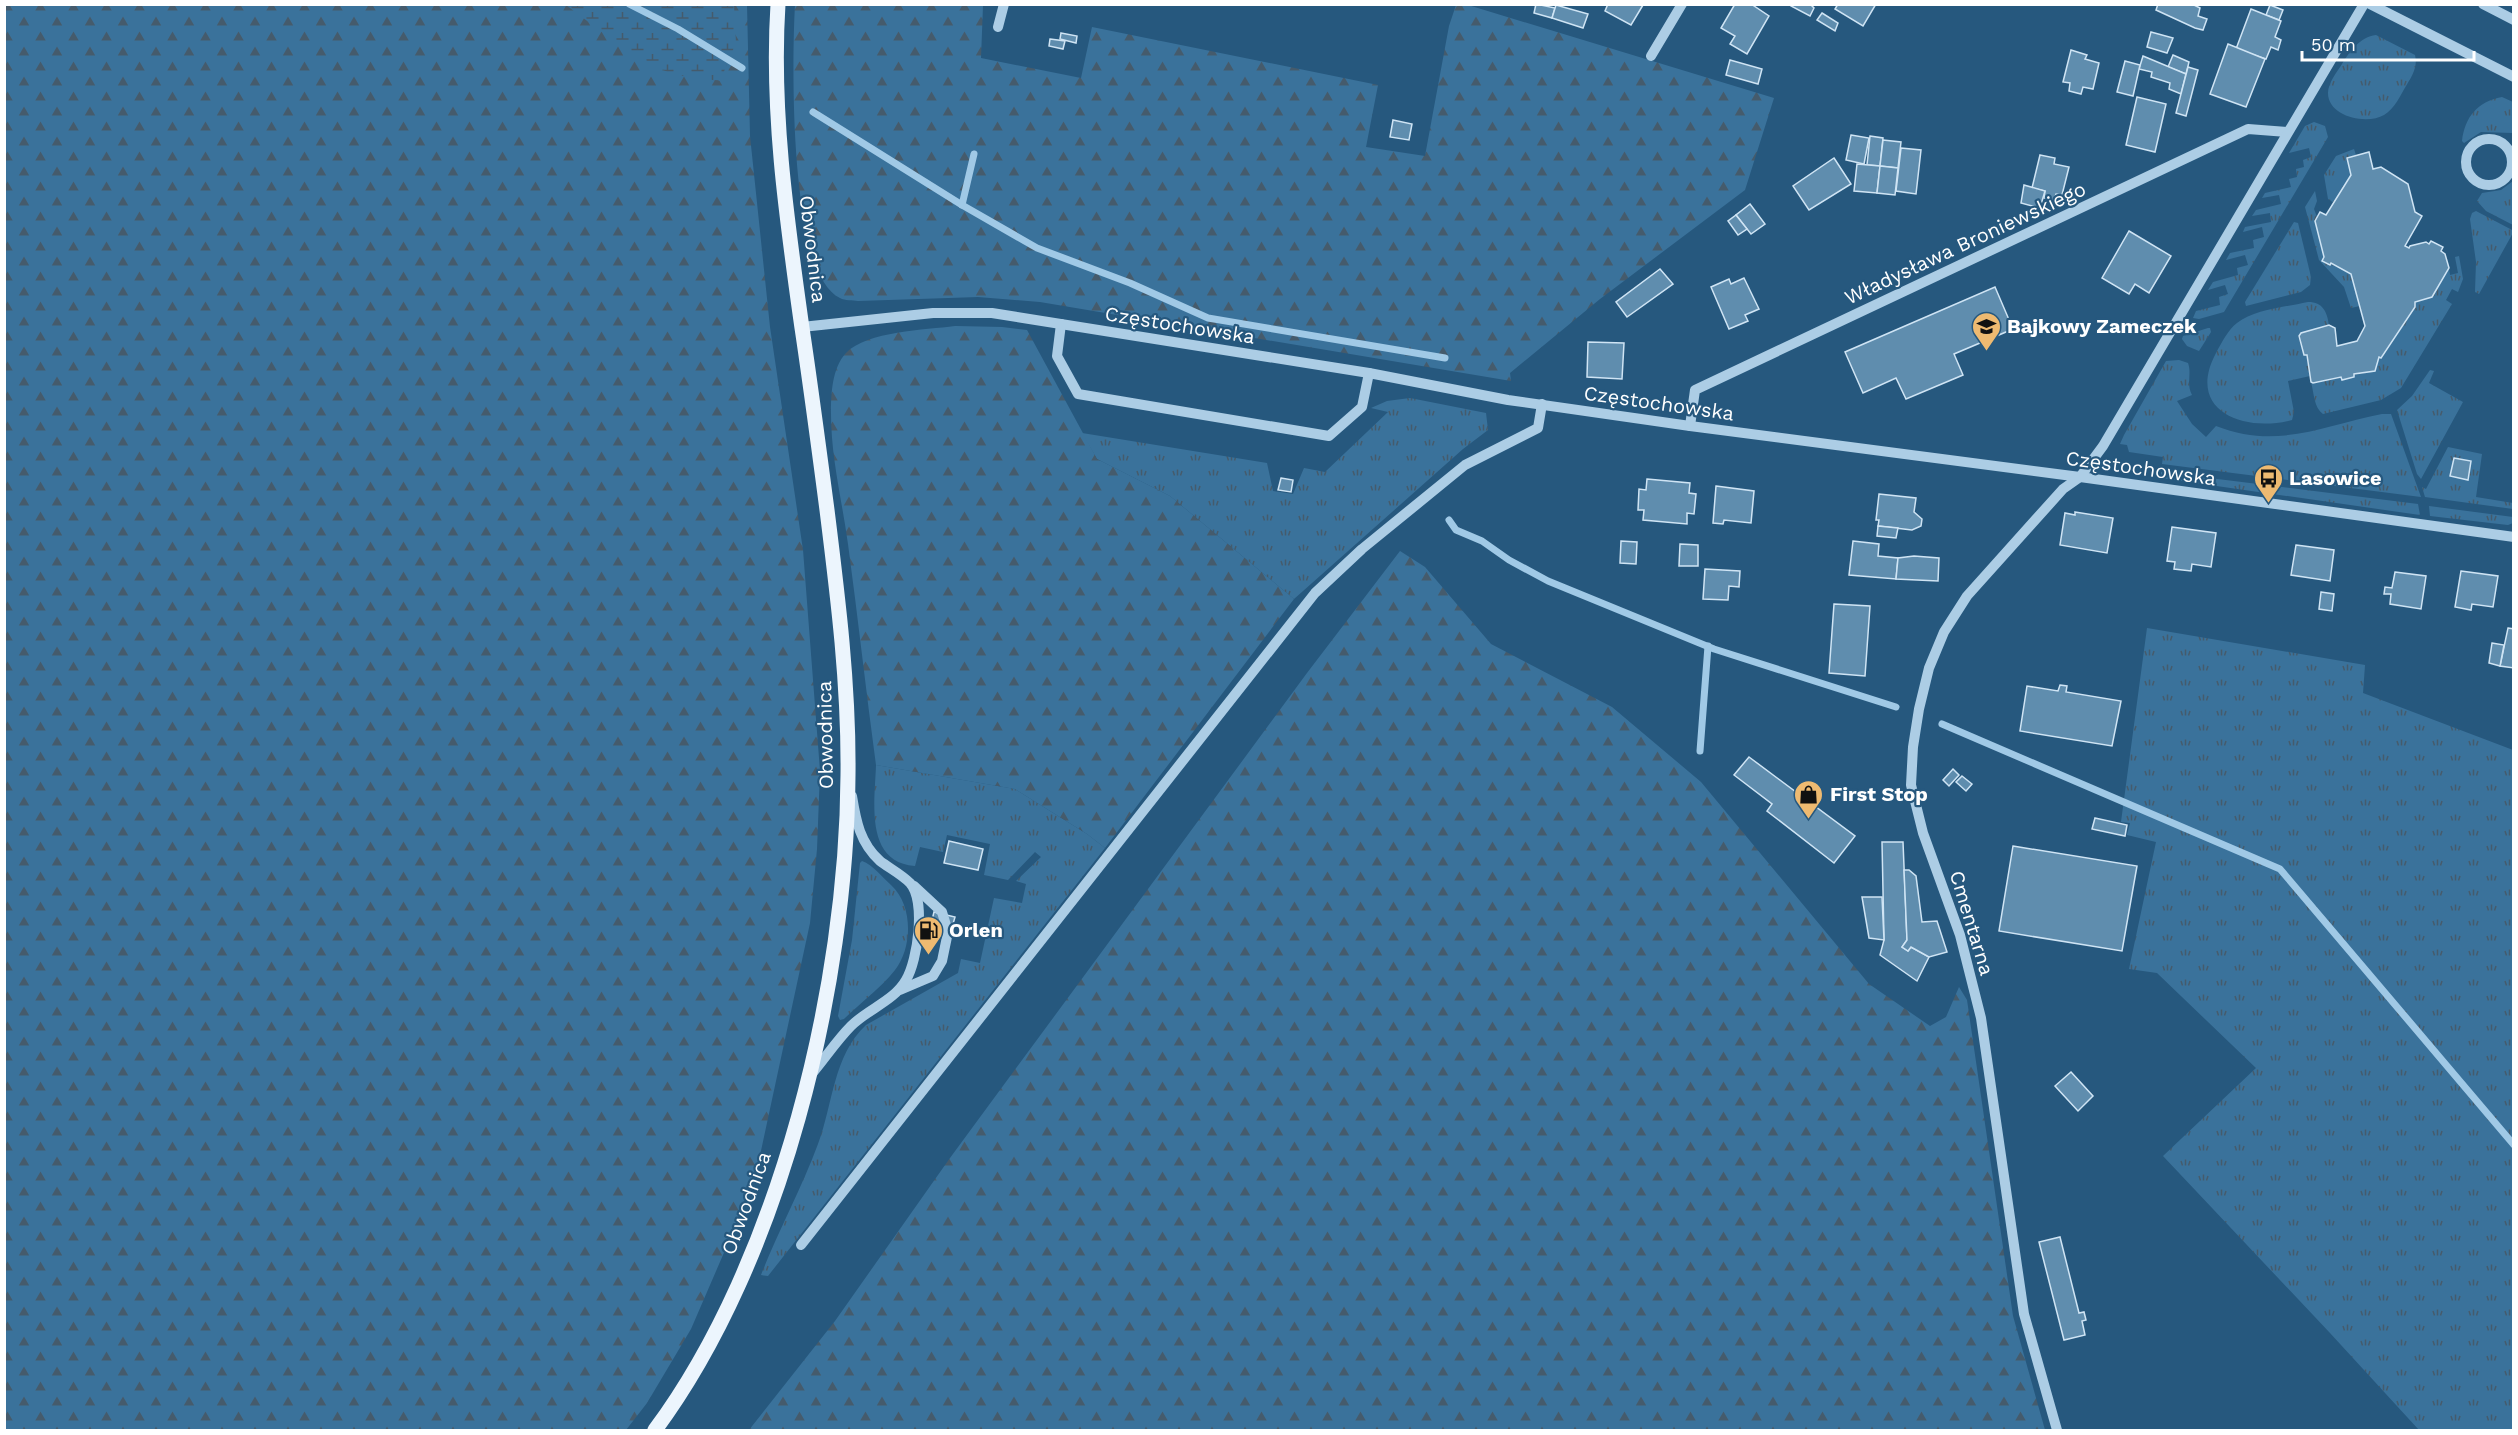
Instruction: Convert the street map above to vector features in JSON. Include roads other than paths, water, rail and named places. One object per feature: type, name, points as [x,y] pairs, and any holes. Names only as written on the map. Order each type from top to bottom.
[{"type":"main road","name":"Obwodnica","points":[[655,1431],[696,1368],[739,1284],[762,1227],[782,1166],[807,1080],[830,980],[846,848],[847,701],[839,608],[782,171],[777,73],[778,4]]},
{"type":"street","points":[[998,27],[1004,4]]},
{"type":"street","points":[[1652,56],[1682,4]]},
{"type":"street","points":[[2080,477],[2103,446],[2364,4]]},
{"type":"street","points":[[2370,4],[2514,77]]},
{"type":"street","points":[[2483,4],[2514,20]]},
{"type":"street","name":"Władysława Broniewskiego","points":[[1690,426],[1695,390],[2248,129],[2287,132]]},
{"type":"street","points":[[2482,140],[2497,141],[2512,153],[2509,172],[2498,183],[2478,182],[2467,168],[2468,152],[2482,140]]},
{"type":"street","name":"Częstochowska","points":[[802,327],[933,313],[992,314],[1690,426],[2514,537]]},
{"type":"street","points":[[1061,324],[1057,356],[1078,394],[1329,436],[1362,407],[1369,374]]},
{"type":"street","points":[[801,1245],[1316,593],[1362,549],[1466,465],[1538,428],[1542,404]]},
{"type":"street","name":"Cmentarna","points":[[2057,1431],[2024,1314],[1981,1018],[1960,935],[1923,833],[1911,785],[1913,747],[1919,709],[1929,668],[1944,633],[1967,596],[2063,489],[2080,477]]},
{"type":"street","points":[[807,1080],[851,1026],[897,991],[933,976],[942,961],[948,932],[942,912],[935,903],[879,860],[864,842],[857,824],[848,775]]},
{"type":"street","points":[[897,991],[907,978],[919,928],[919,908],[911,884]]},
{"type":"waterway","points":[[629,4],[678,29],[742,68]]},
{"type":"waterway","points":[[813,112],[962,205],[1037,248],[1130,283],[1208,318],[1445,358]]},
{"type":"waterway","points":[[962,205],[974,154]]},
{"type":"waterway","points":[[1449,520],[1456,530],[1482,541],[1509,560],[1548,581],[1714,649],[1896,707]]},
{"type":"waterway","points":[[1700,751],[1708,646]]},
{"type":"waterway","points":[[1942,724],[2280,869],[2514,1145]]},
{"type":"place","name":"Bajkowy Zameczek","points":[[1986,352]]},
{"type":"place","name":"Lasowice","points":[[2268,504]]},
{"type":"place","name":"First Stop","points":[[1809,820]]},
{"type":"place","name":"Orlen","points":[[928,956]]}]
